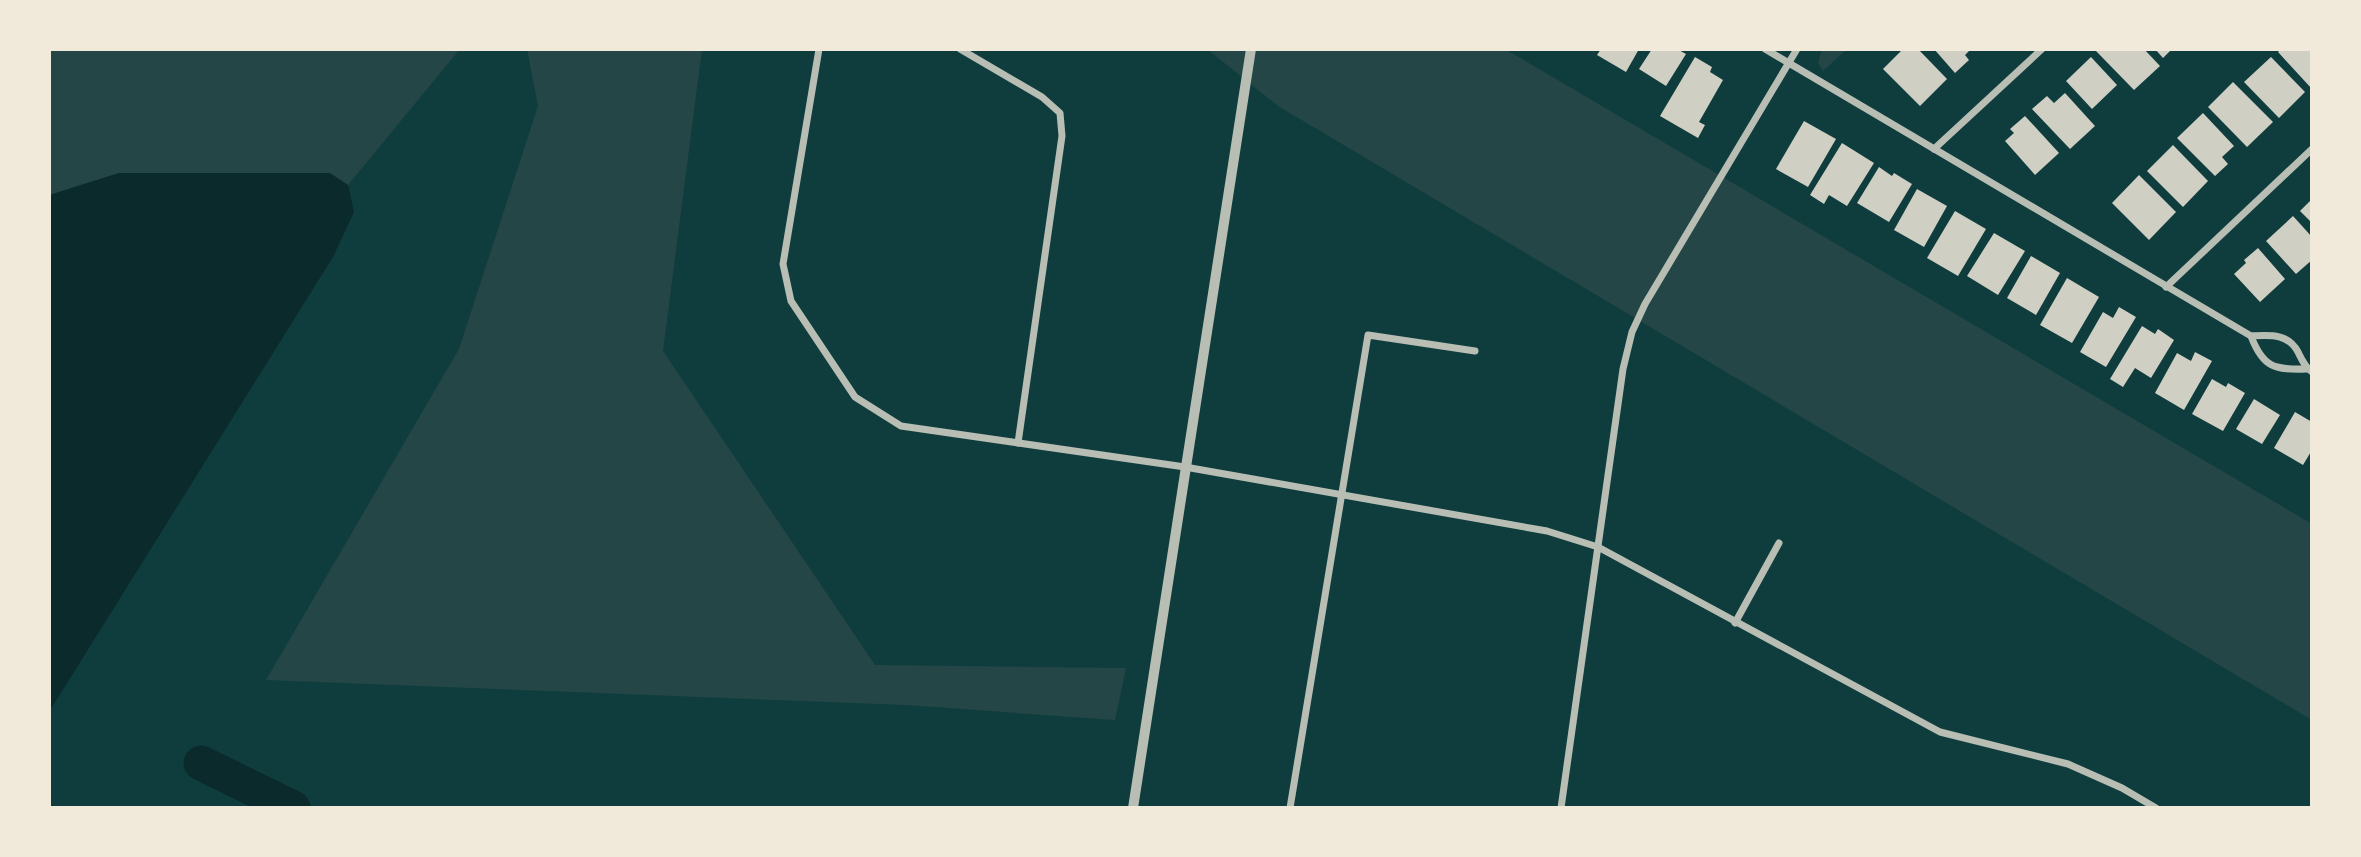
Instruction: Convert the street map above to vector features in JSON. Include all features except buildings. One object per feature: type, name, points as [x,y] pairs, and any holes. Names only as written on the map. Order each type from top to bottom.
[{"type":"street","points":[[818,49],[783,264],[791,301],[855,397],[901,426],[1185,467],[1547,531],[1598,547],[1940,732],[2068,764],[2122,788],[2156,808]]},
{"type":"street","points":[[960,49],[1042,97],[1060,113],[1062,136],[1018,443]]},
{"type":"street","points":[[1133,808],[1251,49]]},
{"type":"street","points":[[1765,49],[2251,336],[2274,335],[2286,338],[2296,347],[2310,370]]},
{"type":"street","points":[[1561,808],[1623,369],[1632,332],[1645,304],[1797,49]]},
{"type":"street","points":[[1934,149],[2042,49]]},
{"type":"street","points":[[2166,287],[2312,149]]},
{"type":"street","points":[[1290,808],[1368,335],[1475,351]]},
{"type":"street","points":[[2251,336],[2258,355],[2272,366],[2310,370]]},
{"type":"street","points":[[1735,622],[1779,543]]},
{"type":"shaded area","points":[[49,49],[460,49],[348,185],[119,173],[49,196]]},
{"type":"shaded area","points":[[527,49],[702,49],[663,351],[875,665],[1126,668],[1115,720],[906,705],[266,680],[459,349],[538,106]]},
{"type":"shaded area","points":[[1207,49],[1505,49],[2312,524],[2312,720],[1278,106]]},
{"type":"shaded area","points":[[1822,49],[1847,49],[1823,71],[1818,63]]},
{"type":"shaded area","points":[[119,173],[330,173],[348,185],[354,212],[333,257],[49,712],[49,195]]},
{"type":"waterway","points":[[201,763],[293,808]]}]
